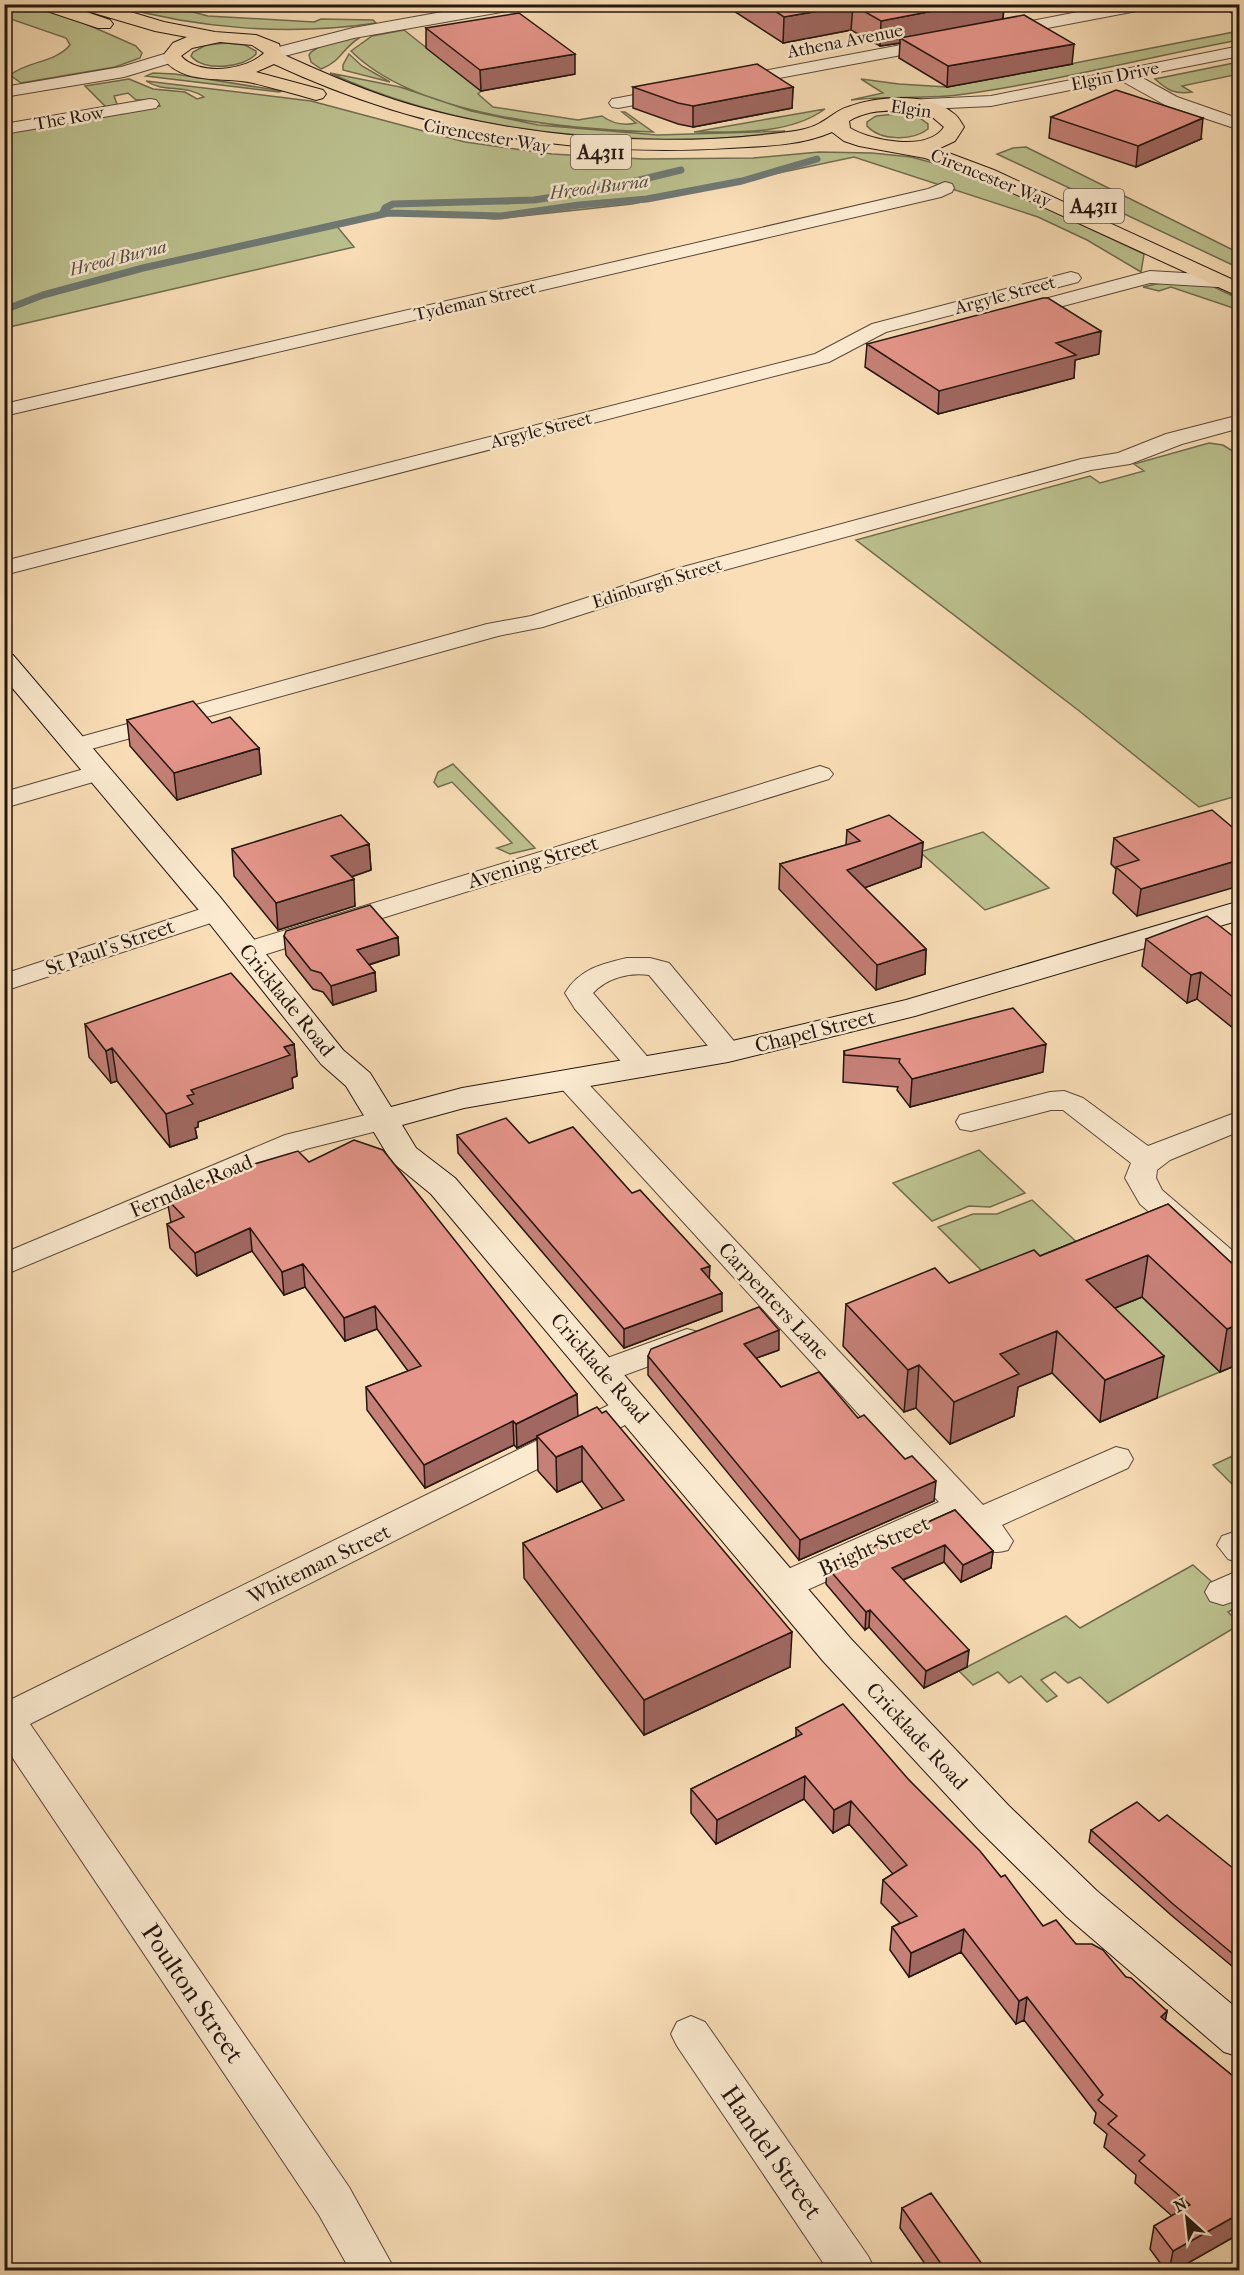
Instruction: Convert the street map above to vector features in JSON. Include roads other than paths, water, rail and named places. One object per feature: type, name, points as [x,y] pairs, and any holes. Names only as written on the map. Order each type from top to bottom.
[{"type":"main road","name":"A4311","points":[[44,4],[110,26],[151,43],[186,69],[214,73],[254,68],[268,61],[273,55],[272,48],[266,44],[161,27],[83,4]]},
{"type":"main road","name":"A4311","points":[[171,56],[176,49],[194,41],[226,37]]},
{"type":"main road","name":"Cirencester Way","points":[[273,55],[324,80],[424,114],[481,127],[554,138],[648,144],[749,142],[812,133],[840,121]]},
{"type":"main road","name":"Cirencester Way","points":[[214,73],[263,80],[435,129],[540,147],[626,154],[697,154],[868,144]]},
{"type":"main road","name":"Elgin","points":[[906,105],[941,114],[951,121],[952,131],[932,143],[904,147],[868,144],[843,132],[839,126],[840,121],[847,114],[865,108],[906,105]]},
{"type":"main road","name":"Cirencester Way","points":[[952,131],[965,146],[994,161],[1239,273]]},
{"type":"main road","name":"Cirencester Way","points":[[904,147],[931,153],[987,174],[1147,246],[1239,291]]},
{"type":"street","points":[[442,17],[463,4]]},
{"type":"street","points":[[473,4],[485,8],[510,6]]},
{"type":"street","points":[[984,35],[1147,4]]},
{"type":"street","points":[[273,55],[353,33],[510,6]]},
{"type":"street","points":[[226,37],[353,33]]},
{"type":"street","name":"Athena Avenue","points":[[717,84],[949,41]]},
{"type":"street","name":"Elgin Drive","points":[[906,105],[991,101],[1239,51]]},
{"type":"street","points":[[4,92],[124,72],[171,56]]},
{"type":"street","name":"Athena Avenue","points":[[744,65],[761,76]]},
{"type":"street","points":[[124,72],[214,73]]},
{"type":"street","points":[[1122,74],[1171,101],[1239,125]]},
{"type":"street","points":[[618,103],[684,90]]},
{"type":"street","name":"Elgin Drive","points":[[952,131],[969,112],[991,101]]},
{"type":"street","name":"The Row","points":[[4,129],[135,102]]},
{"type":"street","name":"Tydeman Street","points":[[4,410],[923,196],[945,188]]},
{"type":"street","points":[[1147,246],[1158,264],[1150,278]]},
{"type":"street","name":"Argyle Street","points":[[4,567],[822,358],[879,328],[1071,278]]},
{"type":"street","points":[[1029,309],[1150,278],[1218,281]]},
{"type":"street","points":[[861,353],[928,335]]},
{"type":"street","name":"Edinburgh Street","points":[[75,746],[495,629],[535,622],[570,609],[736,560],[1089,464],[1116,461],[1174,439],[1239,421]]},
{"type":"street","points":[[1217,427],[1239,441]]},
{"type":"street","name":"Cricklade Road","points":[[4,661],[216,912],[332,1058],[359,1080],[404,1155],[439,1182],[633,1407],[837,1650],[1043,1867],[1129,1945],[1239,2038]]},
{"type":"street","points":[[4,800],[98,773]]},
{"type":"street","name":"Avening Street","points":[[247,951],[820,774]]},
{"type":"street","name":"Chapel Street","points":[[382,1120],[462,1098],[728,1052],[915,1007],[1239,910]]},
{"type":"street","name":"St Paul's Street","points":[[4,983],[216,912]]},
{"type":"street","points":[[642,1068],[585,1003],[579,993],[584,985],[595,978],[633,966],[653,966],[666,976],[728,1052]]},
{"type":"street","name":"Carpenters Lane","points":[[570,1080],[778,1304],[971,1520]]},
{"type":"street","points":[[971,1122],[1050,1101],[1064,1100],[1073,1104],[1148,1160]]},
{"type":"street","name":"Ferndale Road","points":[[4,1265],[296,1142],[382,1120]]},
{"type":"street","points":[[1239,1120],[1175,1145],[1148,1160],[1140,1176],[1144,1189],[1239,1275]]},
{"type":"street","points":[[746,1317],[778,1304]]},
{"type":"street","points":[[603,1372],[714,1329]]},
{"type":"street","name":"Whiteman Street","points":[[6,1720],[633,1407]]},
{"type":"street","points":[[971,1520],[1116,1459]]},
{"type":"street","name":"Bright Street","points":[[783,1586],[971,1520]]},
{"type":"street","name":"Poulton Street","points":[[6,1720],[334,2201],[373,2271]]},
{"type":"street","name":"Handel Street","points":[[691,2034],[853,2271]]},
{"type":"waterway","name":"Hreod Burna","points":[[4,310],[43,295],[143,268],[388,213],[501,216],[579,205],[647,199],[742,181],[817,159]]},
{"type":"waterway","name":"Hreod Burna","points":[[382,214],[385,208],[393,204],[534,200],[598,190],[681,170]]}]
